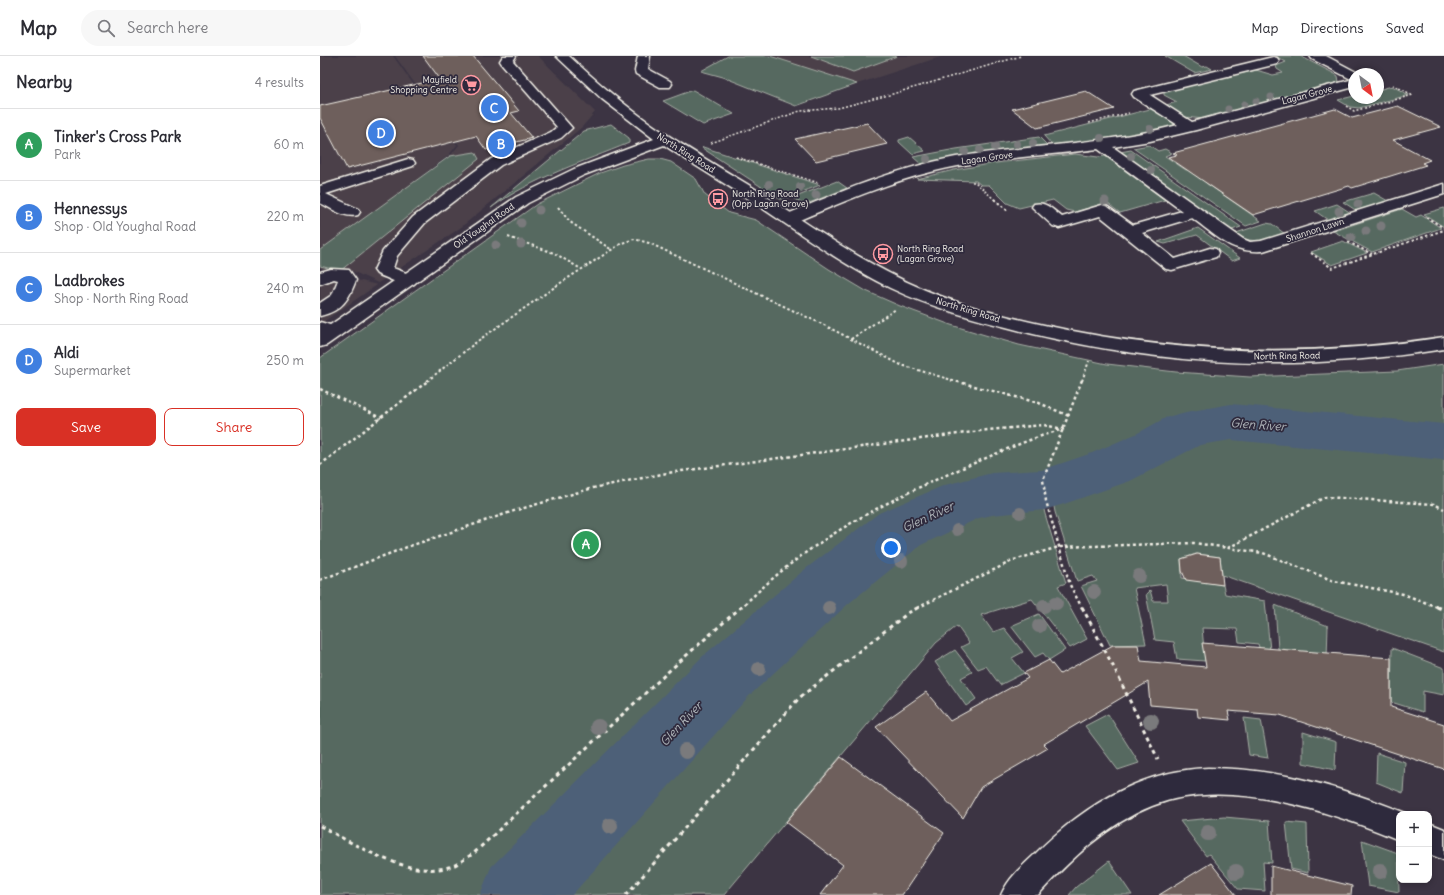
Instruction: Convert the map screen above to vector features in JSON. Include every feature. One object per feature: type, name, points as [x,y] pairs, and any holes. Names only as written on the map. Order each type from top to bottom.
[{"type":"street","points":[[408,280],[383,270],[389,255],[419,220],[496,162],[556,135],[565,128],[506,61],[510,56]]},
{"type":"street","name":"North Ring Road","points":[[562,56],[616,105],[665,140],[857,262],[919,294],[996,319],[1096,342],[1143,350],[1186,354],[1276,358],[1334,355],[1444,343]]},
{"type":"street","points":[[644,56],[641,71],[665,84]]},
{"type":"street","points":[[1316,56],[1348,72]]},
{"type":"street","points":[[1191,127],[1139,94],[1273,61]]},
{"type":"street","name":"Lagan Grove","points":[[790,219],[866,187],[921,170],[956,162],[1005,155],[1101,145],[1150,137],[1348,85]]},
{"type":"street","name":"Old Youghal Road","points":[[324,334],[408,280],[508,208],[538,191],[579,172],[665,140]]},
{"type":"street","name":"Shannon Lawn","points":[[1101,145],[1237,243],[1258,248],[1444,189]]},
{"type":"street","points":[[320,191],[408,163]]},
{"type":"street","points":[[320,197],[352,212]]},
{"type":"street","points":[[1040,207],[1059,223],[1102,210],[1172,265],[1210,253]]},
{"type":"street","points":[[1130,231],[1194,212]]},
{"type":"street","points":[[320,279],[331,274],[343,274],[347,280],[340,298],[320,311]]},
{"type":"street","points":[[1016,895],[1043,866],[1084,830],[1124,804],[1151,792],[1170,786],[1205,782],[1247,782],[1297,790],[1371,813],[1396,825]]},
{"type":"street","points":[[1432,839],[1444,845]]},
{"type":"path","points":[[711,143],[800,111],[838,108],[882,97],[1021,56]]},
{"type":"path","points":[[1354,111],[1413,95],[1393,85]]},
{"type":"path","points":[[1086,124],[1158,106]]},
{"type":"path","points":[[733,156],[823,185]]},
{"type":"path","points":[[978,185],[1008,211]]},
{"type":"path","points":[[555,204],[570,222],[612,250]]},
{"type":"path","points":[[1310,252],[1332,268],[1444,230]]},
{"type":"path","points":[[504,236],[519,239],[554,253],[581,269]]},
{"type":"path","points":[[320,465],[479,340],[581,269],[622,243],[634,240],[649,243],[851,339],[901,365],[1039,403],[1069,416]]},
{"type":"path","points":[[851,339],[899,307]]},
{"type":"path","points":[[1096,342],[1069,416],[1043,480],[1046,501],[1070,585],[1113,666],[1170,786]]},
{"type":"path","points":[[320,389],[381,418]]},
{"type":"path","points":[[320,580],[407,547],[517,510],[600,486],[667,473],[988,430],[1044,425],[1064,429]]},
{"type":"path","points":[[320,826],[391,860],[421,869],[447,868],[473,854],[670,670],[788,566],[858,520],[930,481],[1038,436],[1064,429]]},
{"type":"path","points":[[1228,548],[1325,497],[1434,504],[1444,509]]},
{"type":"path","points":[[626,895],[799,698],[908,613],[1014,560],[1059,546],[1194,543],[1263,553],[1334,581],[1403,594],[1444,610]]},
{"type":"shaded area","points":[[320,56],[393,56],[457,145],[449,155],[320,253]]},
{"type":"shaded area","points":[[395,56],[538,56],[595,112],[582,127],[460,228],[378,283],[350,270],[331,271],[320,268],[320,255],[450,156],[459,145]]},
{"type":"shaded area","points":[[770,56],[943,56],[857,84]]},
{"type":"shaded area","points":[[322,271],[377,285],[320,324],[320,272]]},
{"type":"green space","points":[[728,56],[770,56],[857,84],[796,106],[723,77],[701,71]]},
{"type":"green space","points":[[811,56],[897,56],[853,72]]},
{"type":"green space","points":[[1165,56],[1183,56],[1202,67],[1207,66],[1212,69],[1194,73]]},
{"type":"green space","points":[[1275,56],[1300,56],[1338,76],[1339,82],[1204,119],[1185,117],[1166,105],[1177,102],[1164,95],[1164,91],[1256,70],[1273,75],[1283,73],[1277,69],[1276,66],[1286,62]]},
{"type":"green space","points":[[1392,86],[1409,95],[1384,102],[1384,88]]},
{"type":"green space","points":[[693,90],[734,114],[703,125],[663,101]]},
{"type":"green space","points":[[1348,98],[1348,104],[1374,104],[1359,108],[1350,107],[1338,100]]},
{"type":"green space","points":[[1154,108],[1172,121],[1174,125],[1164,130],[1134,137],[1052,145],[1044,136]]},
{"type":"green space","points":[[611,124],[629,138],[629,143],[541,179],[507,197],[491,208],[584,131]]},
{"type":"green space","points":[[909,137],[925,151],[912,154],[899,142],[899,140]]},
{"type":"green space","points":[[1039,137],[1048,146],[922,165],[913,157],[956,149]]},
{"type":"green space","points":[[1149,145],[1158,151],[1165,149],[1172,153],[1165,156],[1186,170],[1200,166],[1206,183],[1261,221],[1246,226],[1133,148]]},
{"type":"green space","points":[[703,147],[820,185],[784,199],[780,199],[702,148]]},
{"type":"green space","points":[[1131,150],[1241,227],[1229,231],[1120,152]]},
{"type":"green space","points":[[475,152],[479,159],[340,271],[320,266],[320,250],[450,156]]},
{"type":"green space","points":[[1075,154],[1098,157],[1105,156],[1165,200],[1120,213],[1107,203],[1075,212],[1066,210],[1053,200],[1019,208],[1007,203],[989,185],[981,185],[976,181],[917,179],[954,170],[996,163]]},
{"type":"green space","points":[[649,159],[660,159],[671,162],[696,179],[705,195],[729,213],[756,220],[829,269],[866,291],[900,306],[951,325],[1019,345],[1107,364],[1176,372],[1250,377],[1397,371],[1444,364],[1444,652],[1222,575],[1220,557],[1196,554],[1181,559],[1182,578],[1223,585],[1225,594],[1265,601],[1270,650],[1260,650],[1258,644],[1239,642],[1237,629],[1202,628],[1205,661],[1177,659],[1174,642],[1155,640],[1146,594],[1150,590],[1153,601],[1168,601],[1166,584],[1134,588],[1146,644],[1110,645],[1081,586],[1097,581],[1093,576],[1077,581],[1055,512],[1049,480],[1037,480],[1045,514],[1066,583],[1058,586],[1087,639],[1070,648],[1032,599],[981,615],[993,632],[1004,628],[1023,652],[1012,658],[1024,673],[1000,685],[986,666],[978,669],[961,647],[969,643],[957,626],[936,643],[724,895],[320,895],[320,358],[537,204],[600,173],[623,165]]},
{"type":"green space","points":[[837,181],[847,188],[804,205],[793,198]]},
{"type":"green space","points":[[1374,193],[1388,201],[1357,211],[1343,202]]},
{"type":"green space","points":[[1337,204],[1351,213],[1328,220],[1315,211]]},
{"type":"green space","points":[[1444,208],[1444,227],[1424,214]]},
{"type":"green space","points":[[1402,209],[1416,217],[1421,215],[1441,228],[1372,252],[1333,231]]},
{"type":"green space","points":[[1266,223],[1272,224],[1285,234],[1265,240],[1253,240],[1233,234]]},
{"type":"green space","points":[[1198,228],[1240,258],[1232,261],[1197,235],[1165,244],[1158,242]]},
{"type":"green space","points":[[1343,241],[1367,253],[1332,265],[1311,252]]},
{"type":"green space","points":[[1275,605],[1328,626],[1327,658],[1278,649]]},
{"type":"green space","points":[[1039,614],[1065,650],[1049,660],[1043,653],[1035,657],[1011,626]]},
{"type":"green space","points":[[1392,648],[1444,668],[1444,695],[1423,691],[1423,712],[1391,702]]},
{"type":"green space","points":[[955,650],[972,672],[961,678],[976,699],[966,706],[935,662]]},
{"type":"green space","points":[[1108,714],[1139,763],[1118,770],[1085,726]]},
{"type":"green space","points":[[1244,718],[1261,720],[1268,758],[1249,755]]},
{"type":"green space","points":[[1303,732],[1336,742],[1335,770],[1303,763]]},
{"type":"green space","points":[[1377,753],[1405,762],[1403,793],[1376,782]]},
{"type":"green space","points":[[1224,817],[1269,821],[1272,863],[1263,862],[1265,891],[1238,889],[1209,854],[1206,856],[1180,821]]},
{"type":"green space","points":[[1286,822],[1307,824],[1308,873],[1291,869]]},
{"type":"green space","points":[[1362,840],[1396,852],[1396,883],[1399,883],[1399,892],[1368,886]]},
{"type":"green space","points":[[1109,861],[1132,895],[1069,895],[1076,887]]},
{"type":"building","points":[[423,56],[473,56],[519,111],[511,113],[532,138],[486,150],[476,136],[347,169],[320,118],[320,106],[440,79]]},
{"type":"building","points":[[1086,91],[1114,109],[1037,128],[1012,109]]},
{"type":"building","points":[[1398,106],[1441,127],[1393,140],[1430,160],[1422,163],[1426,165],[1352,188],[1349,186],[1253,215],[1168,157],[1177,155],[1173,153],[1335,109],[1352,118]]},
{"type":"building","points":[[867,123],[887,144],[816,161],[795,139]]},
{"type":"building","points":[[1197,554],[1220,557],[1223,585],[1186,580],[1182,571],[1181,559]]},
{"type":"building","points":[[1202,643],[1391,658],[1391,707],[1444,724],[1444,769],[1280,715],[1228,711],[1230,720],[1198,717],[1197,709],[1150,705],[1148,682],[1044,744],[1048,748],[981,787],[963,818],[876,727],[926,692],[950,721],[1028,678],[1024,673],[1049,660],[1060,674],[1113,645],[1138,645],[1141,661],[1206,667]]},
{"type":"building","points":[[841,757],[944,833],[902,895],[820,895],[843,865],[786,822]]},
{"type":"building","points":[[1211,863],[1236,895],[1159,895]]},
{"type":"building","points":[[1271,866],[1352,886],[1351,895],[1271,895]]},
{"type":"waterway","name":"Glen River","points":[[519,895],[726,676],[826,587],[900,529],[965,500],[992,494],[1044,490],[1111,467],[1157,446],[1186,430],[1231,422],[1444,442]]},
{"type":"place","name":"Mayfield Shopping Centre","points":[[471,85]]},
{"type":"place","name":"Ladbrokes","points":[[494,108]]},
{"type":"place","name":"Aldi","points":[[381,133]]},
{"type":"place","name":"Hennessys","points":[[501,144]]},
{"type":"place","name":"North Ring Road (Opp Lagan Grove)","points":[[718,199]]},
{"type":"place","name":"North Ring Road (Lagan Grove)","points":[[883,254]]},
{"type":"place","name":"Tinker's Cross Park","points":[[586,544]]}]
